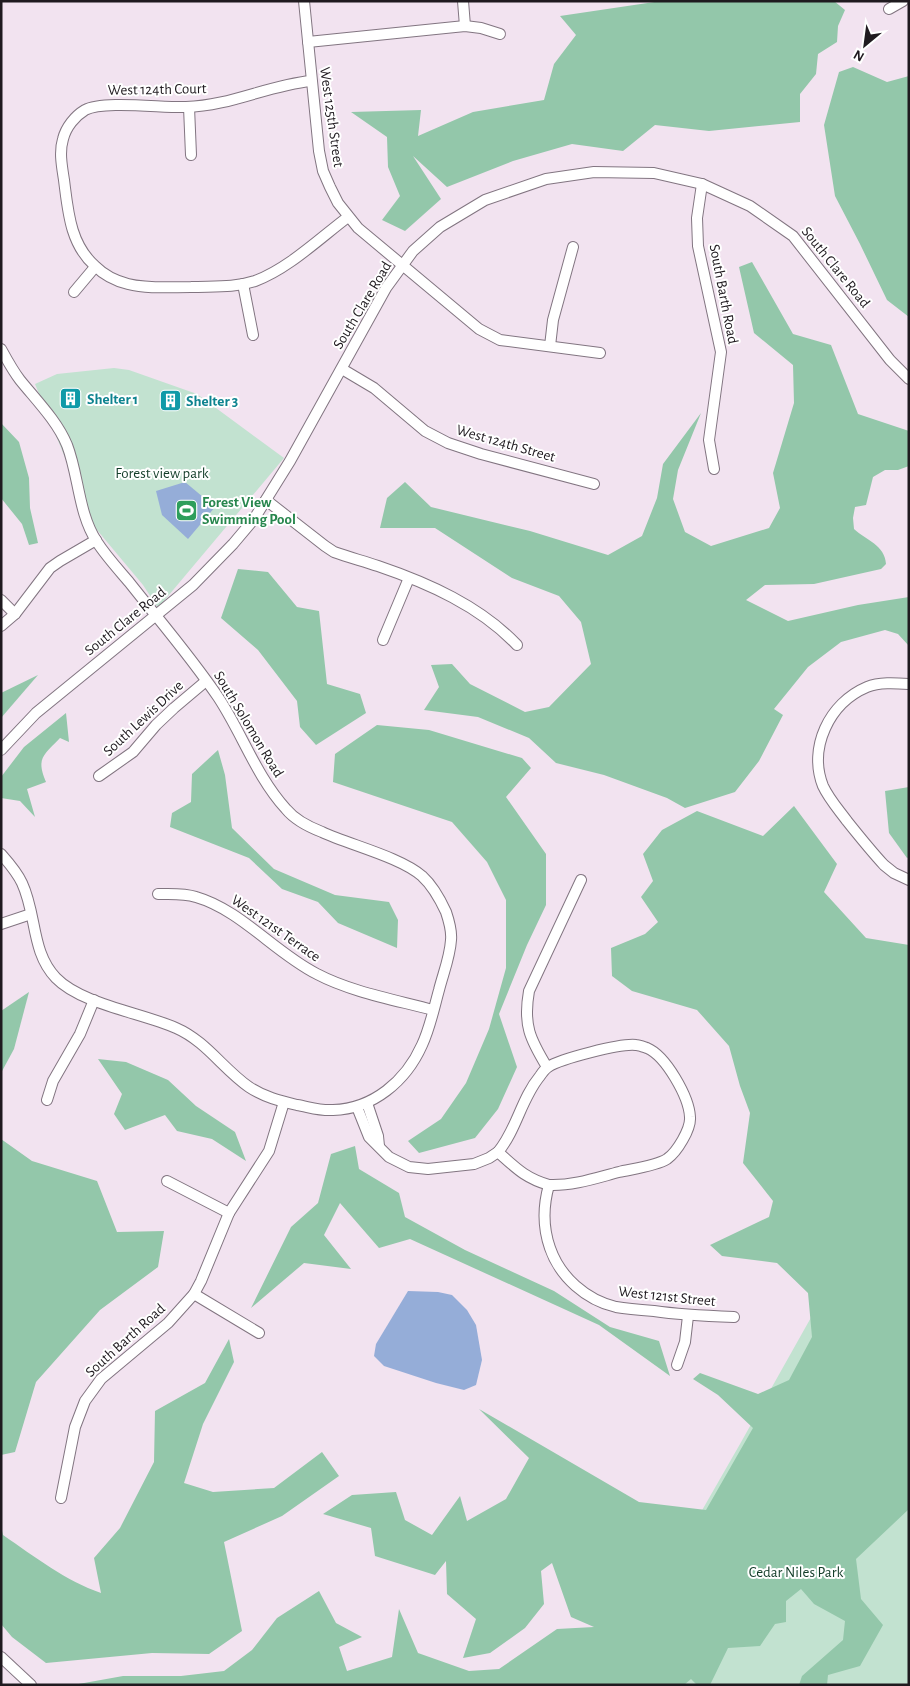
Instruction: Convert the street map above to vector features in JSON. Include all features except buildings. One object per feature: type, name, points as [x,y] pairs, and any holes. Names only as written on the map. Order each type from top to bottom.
[{"type":"street","name":"West 125th Street","points":[[304,1],[316,129],[323,171],[338,203],[348,217],[358,228],[479,330],[500,340],[600,354]]},
{"type":"street","points":[[463,1],[465,26]]},
{"type":"street","points":[[889,9],[903,1]]},
{"type":"street","points":[[308,42],[465,26],[500,34]]},
{"type":"street","name":"West 124th Court","points":[[311,81],[292,82],[231,100],[189,107],[99,105],[87,109],[77,116],[68,127],[62,140],[61,154],[69,221],[79,246],[95,267],[110,277],[126,284],[143,287],[231,286],[256,280],[282,267],[348,217]]},
{"type":"street","points":[[189,107],[191,155]]},
{"type":"street","name":"South Clare Road","points":[[1,750],[36,713],[193,585],[221,558],[249,525],[266,500],[342,369],[378,300],[403,265],[413,252],[440,227],[485,200],[546,179],[594,172],[654,174],[702,184],[750,206],[793,236],[890,360],[909,379]]},
{"type":"street","name":"South Barth Road","points":[[702,184],[697,218],[698,246],[721,352],[710,440],[714,469]]},
{"type":"street","points":[[550,346],[553,320],[572,247]]},
{"type":"street","points":[[74,292],[95,267]]},
{"type":"street","points":[[243,284],[253,335]]},
{"type":"street","name":"South Solomon Road","points":[[1,350],[17,376],[51,418],[66,443],[81,500],[96,540],[220,699],[262,776],[288,812],[306,825],[400,862],[421,875],[439,897],[448,918],[452,938],[433,1010]]},
{"type":"street","name":"West 124th Street","points":[[342,369],[374,388],[425,431],[448,443],[481,454],[594,484]]},
{"type":"street","points":[[266,500],[334,552],[409,578],[452,597],[502,629],[517,645]]},
{"type":"street","points":[[1,626],[15,614],[50,568],[96,540]]},
{"type":"street","points":[[383,640],[409,578]]},
{"type":"street","points":[[1,600],[15,614]]},
{"type":"street","name":"South Lewis Drive","points":[[99,776],[133,752],[174,708],[206,681]]},
{"type":"street","points":[[909,684],[883,684],[868,687],[842,703],[832,714],[825,727],[818,763],[824,787],[832,802],[884,865],[894,873],[909,880]]},
{"type":"street","points":[[1,854],[15,870],[22,883],[37,945],[44,962],[54,976],[75,992],[176,1028],[192,1036],[250,1088],[284,1102],[318,1110],[332,1110],[362,1105],[392,1087],[411,1066],[425,1038],[433,1010]]},
{"type":"street","points":[[547,1067],[532,1044],[528,1029],[526,1010],[529,991],[581,880]]},
{"type":"street","name":"West 121st Terrace","points":[[158,894],[187,895],[212,902],[228,911],[301,965],[319,975],[339,984],[433,1010]]},
{"type":"street","points":[[1,924],[31,914]]},
{"type":"street","points":[[47,1100],[53,1081],[80,1034],[94,1000]]},
{"type":"street","points":[[362,1105],[370,1137],[389,1157],[409,1166],[428,1169],[474,1164],[498,1152],[510,1134],[525,1097],[547,1067],[565,1060],[616,1047],[635,1045],[648,1048],[660,1058],[675,1076],[691,1118],[685,1136],[676,1150],[666,1159],[570,1185],[549,1184],[532,1180],[498,1152]]},
{"type":"street","name":"South Barth Road","points":[[61,1498],[75,1427],[85,1401],[101,1379],[168,1323],[194,1294],[229,1213],[269,1151],[284,1102]]},
{"type":"street","points":[[166,1181],[229,1213]]},
{"type":"street","name":"West 121st Street","points":[[549,1184],[546,1196],[545,1234],[554,1261],[566,1278],[583,1292],[598,1301],[615,1307],[688,1316],[734,1317]]},
{"type":"street","points":[[194,1294],[260,1333]]},
{"type":"street","points":[[677,1365],[686,1342],[688,1316]]},
{"type":"street","points":[[1,1657],[31,1685]]},
{"type":"green space","points":[[661,1],[834,1],[845,10],[838,26],[837,42],[818,54],[816,74],[800,94],[800,122],[709,131],[655,125],[623,151],[572,144],[513,161],[447,187],[413,156],[441,199],[405,231],[382,220],[400,196],[388,167],[387,137],[351,112],[421,110],[418,136],[473,112],[544,100],[554,64],[576,35],[560,16]]},
{"type":"green space","points":[[853,67],[887,82],[909,76],[909,317],[887,300],[835,196],[824,125],[839,72]]},
{"type":"green space","points":[[752,262],[793,334],[831,345],[858,414],[909,431],[909,466],[898,470],[885,470],[873,477],[866,505],[855,507],[854,529],[879,547],[885,557],[886,564],[881,569],[814,584],[765,585],[746,600],[788,621],[858,605],[909,597],[909,646],[898,634],[885,630],[841,642],[808,667],[774,709],[783,715],[759,761],[735,792],[685,808],[667,798],[604,775],[556,763],[529,738],[478,717],[424,710],[439,687],[431,665],[452,664],[470,684],[525,712],[549,707],[591,664],[581,622],[559,596],[512,578],[435,528],[380,528],[387,498],[405,482],[431,507],[530,531],[608,555],[642,536],[657,498],[663,464],[701,413],[678,470],[673,499],[685,532],[711,546],[769,528],[780,508],[773,473],[794,403],[793,365],[754,333],[739,267]]},
{"type":"green space","name":"Forest view park","points":[[114,368],[129,370],[197,394],[284,458],[158,608],[143,585],[92,524],[35,384],[57,374]]},
{"type":"green space","points":[[1,423],[19,442],[29,478],[30,508],[38,543],[29,545],[22,524],[1,498]]},
{"type":"green space","points":[[238,569],[268,572],[297,607],[319,611],[327,684],[360,694],[366,713],[316,745],[300,727],[297,701],[258,650],[221,618]]},
{"type":"green space","points":[[38,675],[1,718],[1,693]]},
{"type":"green space","points":[[66,713],[69,742],[60,738],[49,749],[42,762],[46,782],[27,789],[35,817],[20,801],[1,798],[1,777],[24,747]]},
{"type":"green space","points":[[377,725],[429,730],[522,758],[531,768],[506,797],[546,854],[546,905],[527,945],[499,1014],[517,1067],[498,1109],[475,1138],[419,1153],[408,1141],[441,1119],[466,1083],[489,1029],[506,968],[506,900],[487,862],[452,822],[333,782],[335,754]]},
{"type":"green space","points":[[218,750],[225,775],[232,828],[274,869],[335,895],[389,902],[398,920],[397,948],[338,923],[318,902],[282,889],[249,858],[170,827],[172,813],[191,802],[192,774]]},
{"type":"green space","points":[[909,787],[909,857],[907,858],[889,833],[885,791]]},
{"type":"green space","points":[[794,806],[837,864],[824,892],[866,938],[909,945],[909,1509],[856,1559],[861,1599],[883,1625],[860,1666],[828,1675],[827,1685],[799,1685],[802,1676],[843,1640],[845,1621],[814,1604],[801,1589],[786,1601],[786,1622],[775,1624],[760,1646],[728,1648],[710,1685],[697,1685],[691,1679],[684,1685],[73,1685],[123,1676],[181,1676],[224,1671],[252,1650],[277,1618],[319,1591],[336,1623],[362,1637],[339,1647],[347,1671],[392,1657],[399,1609],[418,1653],[469,1671],[499,1669],[557,1629],[594,1627],[571,1617],[552,1563],[541,1571],[544,1604],[525,1628],[490,1653],[463,1658],[476,1619],[447,1594],[446,1561],[435,1575],[375,1556],[371,1528],[323,1514],[352,1495],[396,1492],[405,1520],[432,1535],[460,1496],[467,1521],[506,1499],[529,1458],[479,1409],[639,1502],[706,1510],[753,1428],[718,1395],[693,1379],[700,1373],[758,1394],[789,1380],[812,1337],[808,1293],[777,1263],[722,1256],[710,1245],[769,1217],[773,1201],[743,1163],[750,1113],[729,1046],[697,1010],[632,991],[612,976],[611,948],[645,934],[658,922],[641,897],[653,881],[643,854],[662,830],[697,811],[763,836]]},
{"type":"green space","points":[[29,992],[14,1049],[1,1073],[1,1011]]},
{"type":"green space","points":[[98,1059],[126,1062],[168,1080],[196,1106],[235,1132],[246,1161],[212,1139],[177,1131],[165,1115],[125,1130],[114,1114],[122,1094]]},
{"type":"green space","points":[[1,1139],[32,1161],[97,1181],[117,1232],[164,1231],[158,1267],[100,1310],[36,1382],[15,1452],[1,1455]]},
{"type":"green space","name":"Cedar Niles Park","points":[[909,1143],[909,1685],[602,1685],[740,1444]]},
{"type":"green space","points":[[355,1146],[359,1169],[399,1193],[405,1217],[465,1250],[554,1291],[610,1327],[659,1341],[670,1376],[599,1325],[410,1239],[379,1248],[340,1203],[324,1235],[351,1269],[304,1263],[251,1308],[291,1227],[318,1203],[331,1154]]},
{"type":"green space","points":[[229,1339],[234,1362],[203,1424],[184,1483],[213,1492],[274,1488],[322,1452],[339,1476],[282,1516],[224,1542],[242,1631],[209,1654],[152,1653],[46,1663],[12,1637],[1,1624],[1,1527],[3,1535],[39,1560],[75,1582],[101,1593],[94,1558],[120,1528],[154,1462],[155,1411],[205,1383]]},
{"type":"water","name":"Forest View Swimming Pool","points":[[185,482],[215,507],[188,539],[162,515],[156,491]]},
{"type":"water","points":[[408,1291],[438,1292],[452,1295],[467,1310],[476,1325],[482,1360],[476,1385],[464,1390],[436,1383],[384,1366],[374,1356],[376,1344]]},
{"type":"place","name":"Shelter 1","points":[[71,399]]},
{"type":"place","name":"Shelter 3","points":[[170,401]]},
{"type":"place","name":"Forest View Swimming Pool","points":[[186,511]]}]
